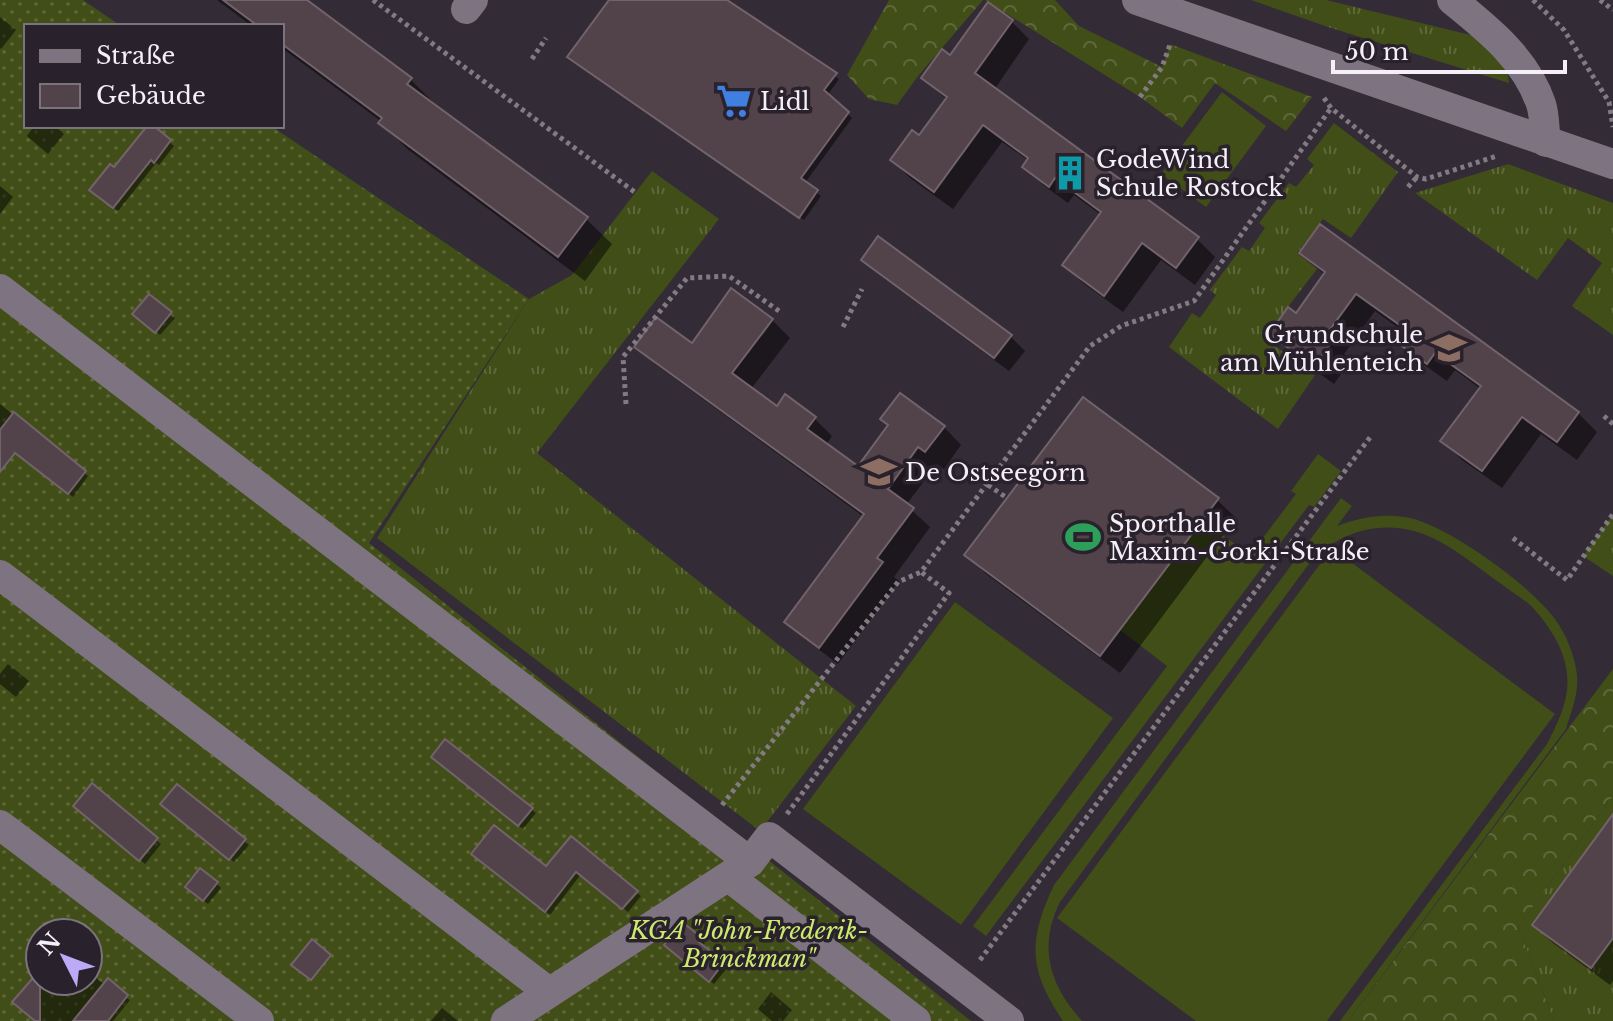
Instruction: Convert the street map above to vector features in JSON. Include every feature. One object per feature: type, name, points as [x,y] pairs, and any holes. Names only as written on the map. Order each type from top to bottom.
[{"type":"street","points":[[1137,0],[1613,164]]},
{"type":"street","points":[[1452,0],[1494,34],[1528,75],[1542,106],[1546,142]]},
{"type":"street","points":[[0,289],[739,870],[916,1021]]},
{"type":"street","points":[[0,575],[549,992]]},
{"type":"street","points":[[0,825],[259,1021]]},
{"type":"street","points":[[506,1021],[739,870],[769,837],[1009,1021]]},
{"type":"path","points":[[373,0],[636,193]]},
{"type":"path","points":[[1533,0],[1564,30],[1611,99],[1613,127]]},
{"type":"path","points":[[1600,0],[1613,10]]},
{"type":"path","points":[[1140,97],[1162,67],[1173,37]]},
{"type":"path","points":[[532,59],[546,38]]},
{"type":"path","points":[[1323,96],[1331,108],[1417,177],[1426,179],[1501,155]]},
{"type":"path","points":[[719,809],[898,582],[921,572],[1090,346],[1121,326],[1194,301],[1331,108]]},
{"type":"path","points":[[1408,187],[1417,177]]},
{"type":"path","points":[[626,404],[623,357],[687,278],[729,276],[779,311]]},
{"type":"path","points":[[843,327],[862,289]]},
{"type":"path","points":[[1604,416],[1613,424]]},
{"type":"path","points":[[969,952],[982,961],[1371,436]]},
{"type":"path","points":[[988,485],[1007,498]]},
{"type":"path","points":[[1513,538],[1567,580],[1613,514]]},
{"type":"path","points":[[798,822],[785,813],[949,593],[921,572]]},
{"type":"green space","name":"KGA \"John-Frederik- Brinckman\"","points":[[0,0],[83,0],[118,24],[24,24],[24,128],[274,128],[529,299],[369,543],[971,1021],[0,1021]]},
{"type":"green space","points":[[889,0],[983,0],[897,105],[869,99],[847,75]]},
{"type":"green space","points":[[985,0],[1055,0],[1079,26],[1162,67],[1170,44],[1312,97],[1286,131],[1215,83],[1182,128],[1140,97]]},
{"type":"green space","points":[[1251,0],[1326,0],[1483,38],[1507,71],[1509,83],[1328,27]]},
{"type":"green space","points":[[1222,92],[1266,126],[1206,207],[1161,174]]},
{"type":"green space","points":[[1334,123],[1398,172],[1351,238],[1323,219],[1297,253],[1317,269],[1264,338],[1315,375],[1278,429],[1169,347],[1192,313],[1200,318],[1216,295],[1210,290],[1242,247],[1249,251],[1265,228],[1259,223],[1289,183],[1296,187],[1314,165],[1307,159]]},
{"type":"green space","points":[[1508,164],[1613,203],[1613,335],[1572,306],[1602,263],[1568,238],[1537,280],[1415,193]]},
{"type":"green space","points":[[652,171],[719,219],[537,453],[856,706],[760,831],[377,538],[529,299],[572,275]]},
{"type":"green space","points":[[1318,454],[1341,471],[1314,507],[1309,505],[986,936],[973,926],[1167,666],[1120,630],[1202,520],[1250,555],[1296,494],[1291,491]]},
{"type":"green space","points":[[1341,498],[1352,506],[1337,526],[1382,516],[1410,518],[1427,524],[1488,559],[1543,605],[1563,631],[1576,668],[1576,696],[1566,729],[1348,1021],[1340,1021],[1547,744],[1562,710],[1567,683],[1566,665],[1560,648],[1534,609],[1443,543],[1418,532],[1392,528],[1368,529],[1334,542],[1314,557],[1060,902],[1050,934],[1050,964],[1062,993],[1082,1021],[1063,1021],[1043,986],[1036,954],[1040,922],[1054,885]]},
{"type":"green space","points":[[1613,514],[1613,576],[1583,556]]},
{"type":"green space","points":[[1332,548],[1555,714],[1327,1021],[1196,1021],[1057,918]]},
{"type":"green space","points":[[955,602],[1113,718],[961,925],[803,809]]},
{"type":"green space","points":[[1613,669],[1613,796],[1518,927],[1554,1021],[1348,1021]]},
{"type":"green space","points":[[1613,796],[1613,1021],[1554,1021],[1518,927]]},
{"type":"building","points":[[223,0],[307,0],[412,78],[407,84],[588,217],[558,257],[378,123],[382,118],[284,45],[284,24],[255,24]]},
{"type":"building","name":"Lidl","points":[[609,0],[727,0],[837,73],[824,90],[849,112],[801,178],[818,190],[799,218],[567,57]]},
{"type":"building","name":"GodeWind Schule Rostock","points":[[988,2],[1013,20],[975,73],[1199,237],[1176,268],[1142,243],[1104,296],[1062,265],[1101,212],[1055,178],[1049,187],[1022,167],[1028,158],[983,125],[934,192],[890,160],[912,130],[919,135],[947,97],[921,78],[942,49],[950,55]]},
{"type":"building","points":[[145,128],[156,128],[171,140],[113,208],[89,190],[110,164],[114,167]]},
{"type":"building","name":"Grundschule am Mühlenteich","points":[[1320,224],[1579,412],[1557,442],[1522,417],[1482,471],[1440,441],[1481,386],[1435,353],[1427,364],[1399,344],[1408,331],[1356,294],[1326,335],[1333,340],[1314,367],[1269,334],[1288,307],[1296,313],[1325,272],[1299,253]]},
{"type":"building","points":[[878,236],[1012,335],[994,358],[861,260]]},
{"type":"building","points":[[731,288],[773,319],[732,373],[777,406],[785,394],[816,417],[807,429],[858,466],[888,425],[880,419],[900,393],[945,426],[925,452],[918,447],[888,489],[914,508],[877,558],[883,562],[819,648],[784,622],[864,514],[634,347],[656,317],[692,343]]},
{"type":"building","points":[[149,294],[172,312],[155,333],[132,314]]},
{"type":"building","name":"Sporthalle Maxim-Gorki-Straße","points":[[1083,397],[1219,498],[1100,656],[964,555]]},
{"type":"building","points":[[14,412],[86,471],[68,494],[15,453],[0,472],[0,430]]},
{"type":"building","points":[[445,739],[533,808],[518,826],[431,757]]},
{"type":"building","points":[[92,783],[158,838],[139,861],[73,806]]},
{"type":"building","points":[[177,784],[246,839],[229,860],[160,804]]},
{"type":"building","points":[[1613,814],[1613,938],[1591,968],[1532,925]]},
{"type":"building","points":[[494,825],[546,866],[571,836],[638,891],[622,909],[576,872],[545,912],[471,854]]},
{"type":"building","points":[[200,868],[218,882],[203,901],[185,887]]},
{"type":"building","points":[[686,925],[702,938],[699,942],[724,962],[709,982],[664,945],[672,934]]},
{"type":"building","points":[[312,939],[331,955],[311,980],[291,965]]},
{"type":"building","points":[[108,978],[128,995],[108,1021],[73,1021],[93,997],[104,997],[104,983]]},
{"type":"building","points":[[24,988],[24,997],[40,997],[40,1021],[35,1021],[12,1002]]},
{"type":"place","name":"Lidl","points":[[734,101]]},
{"type":"place","name":"GodeWind Schule Rostock","points":[[1070,173]]},
{"type":"place","name":"Grundschule am Mühlenteich","points":[[1449,348]]},
{"type":"place","name":"De Ostseegörn","points":[[879,472]]},
{"type":"place","name":"Sporthalle Maxim-Gorki-Straße","points":[[1083,537]]}]
